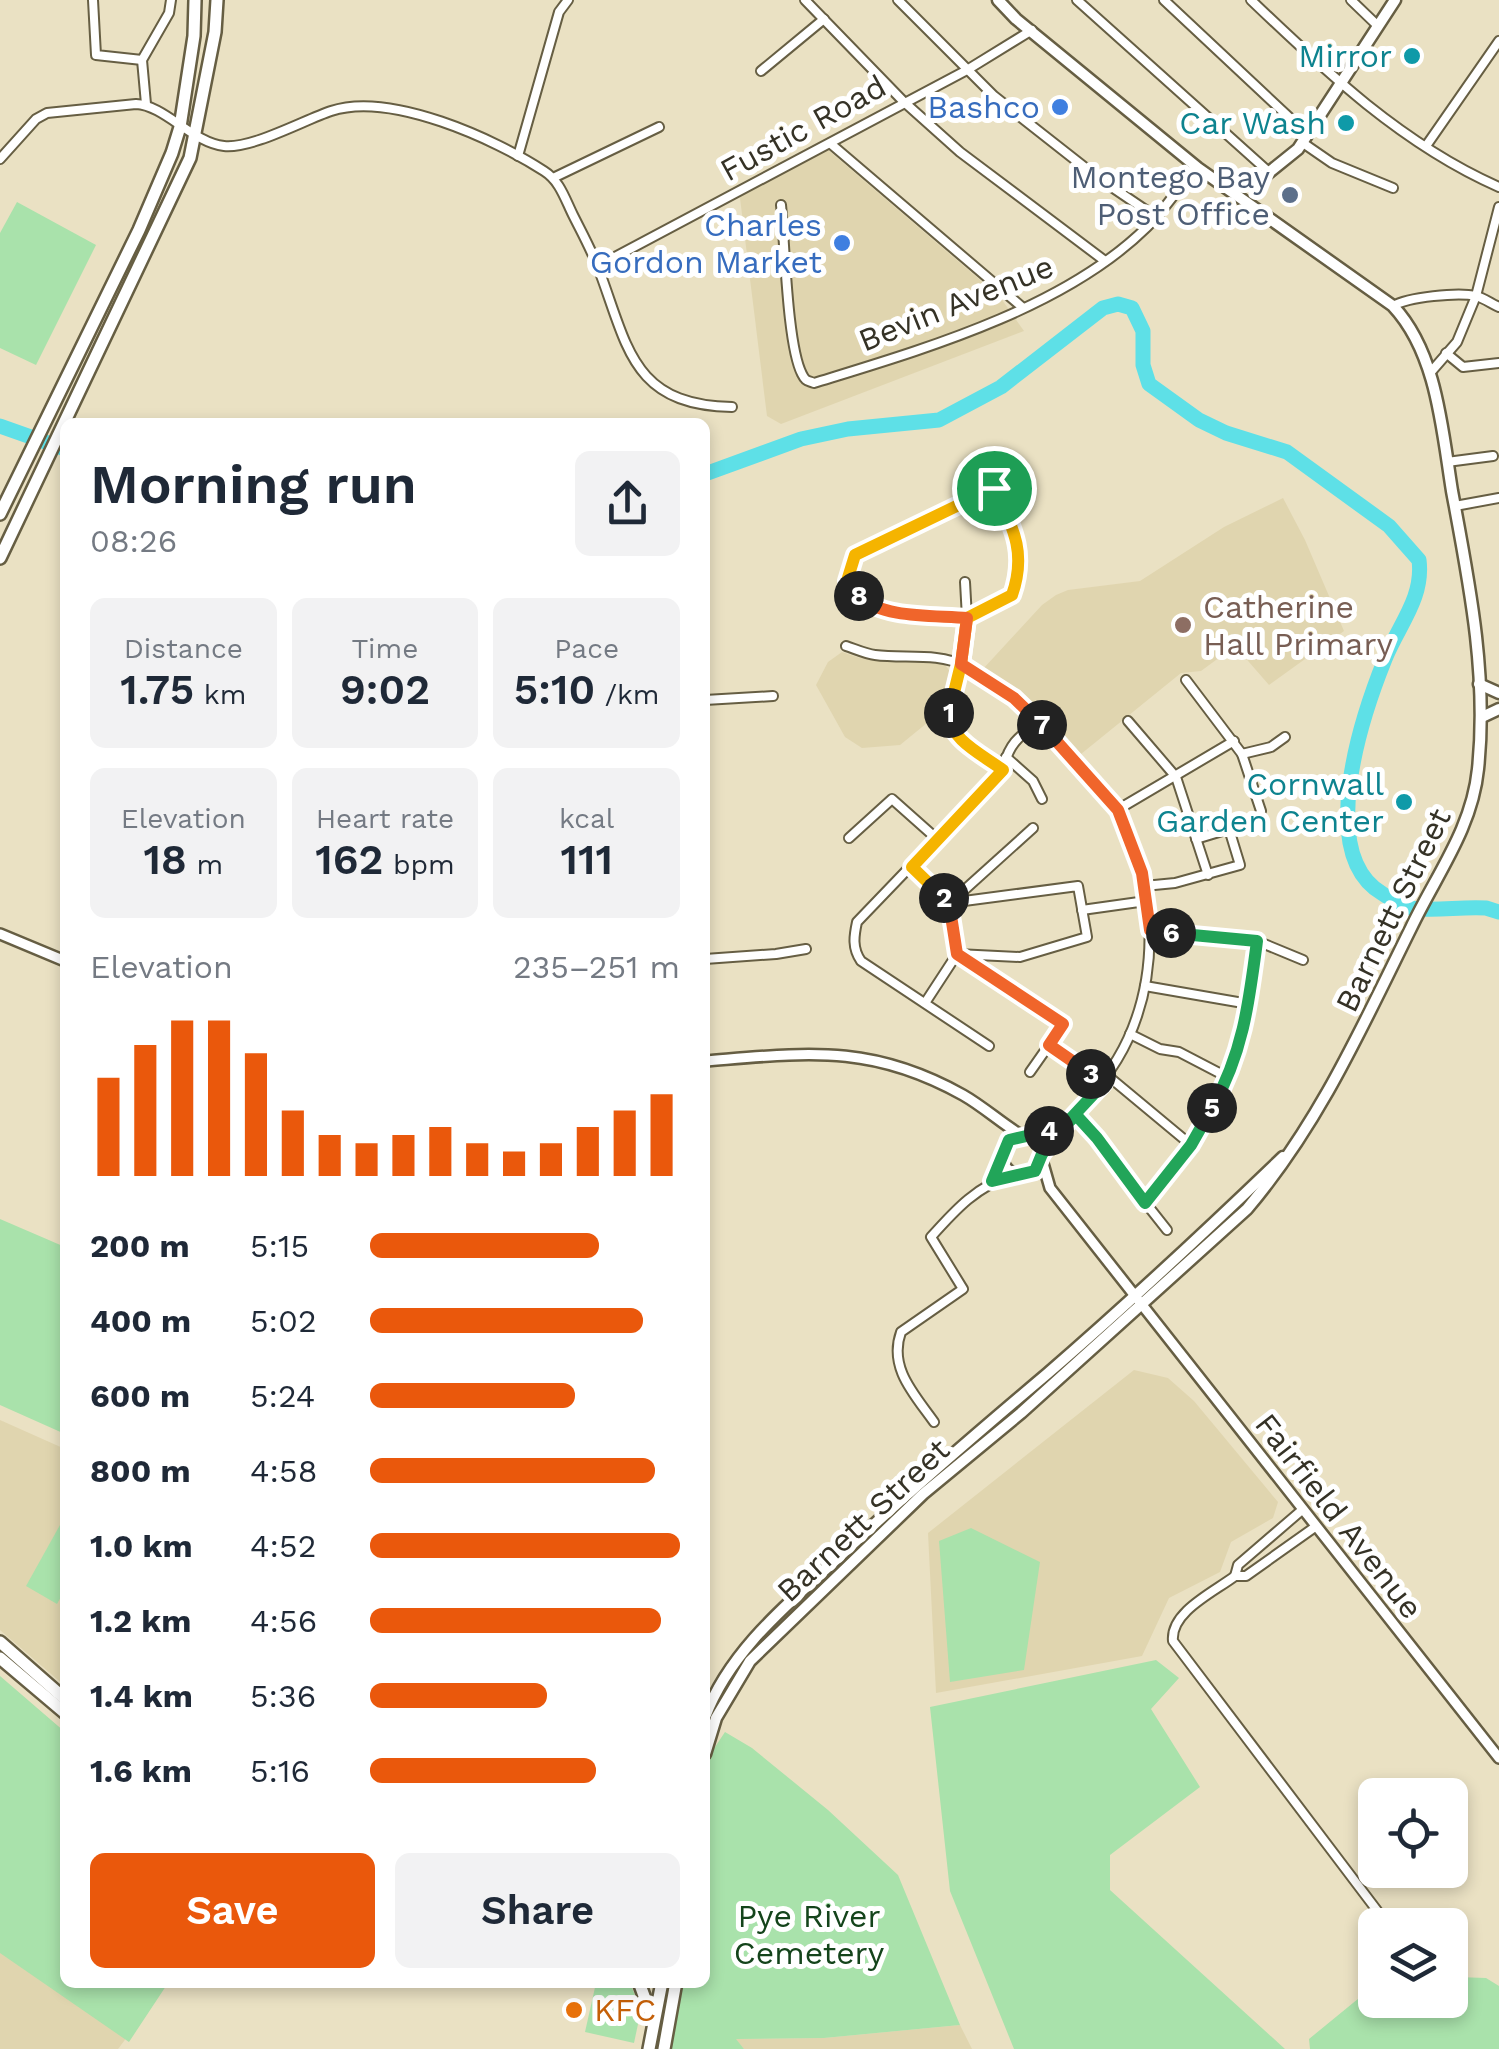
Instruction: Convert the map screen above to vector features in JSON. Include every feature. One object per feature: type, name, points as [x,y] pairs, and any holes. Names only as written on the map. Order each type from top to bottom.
[{"type":"main road","points":[[0,514],[138,230],[180,127],[196,0]]},
{"type":"main road","points":[[66,418],[184,170],[197,134],[215,32],[216,0]]},
{"type":"main road","name":"Barnett Street","points":[[710,1705],[738,1657],[781,1610],[956,1449],[1247,1208],[1302,1138],[1343,1068],[1467,821],[1478,769],[1482,717],[1473,606],[1430,374],[1410,324],[1393,306],[1195,166],[998,0]]},
{"type":"main road","points":[[1223,185],[1257,182],[1306,139],[1395,0]]},
{"type":"main road","points":[[1257,182],[1260,212]]},
{"type":"main road","points":[[0,557],[60,431]]},
{"type":"main road","points":[[1479,684],[1499,693]]},
{"type":"main road","points":[[1482,717],[1499,708]]},
{"type":"main road","name":"Barnett Street","points":[[710,1738],[716,1718],[750,1662],[923,1494],[1021,1414],[1137,1299]]},
{"type":"main road","points":[[0,1642],[60,1695]]},
{"type":"main road","points":[[0,1658],[60,1710]]},
{"type":"main road","points":[[642,1988],[654,2028]]},
{"type":"main road","points":[[649,2049],[661,1988]]},
{"type":"main road","points":[[664,2049],[675,1988]]},
{"type":"street","points":[[93,0],[96,55],[142,60]]},
{"type":"street","points":[[146,104],[142,60],[171,0]]},
{"type":"street","points":[[518,156],[559,12],[568,0]]},
{"type":"street","points":[[805,0],[903,101],[960,152],[1104,261]]},
{"type":"street","points":[[898,0],[994,96],[1156,217]]},
{"type":"street","points":[[1076,0],[1270,173]]},
{"type":"street","points":[[1164,0],[1332,163],[1393,188]]},
{"type":"street","points":[[1250,0],[1340,85],[1465,172],[1499,187]]},
{"type":"street","points":[[1350,0],[1378,26]]},
{"type":"street","points":[[760,71],[824,19]]},
{"type":"street","name":"Fustic Road","points":[[598,266],[831,144],[1032,30]]},
{"type":"street","points":[[1426,146],[1499,41]]},
{"type":"street","points":[[0,159],[46,113],[146,104],[180,127],[222,146],[235,146],[333,110],[358,105],[383,106],[432,118],[518,156],[553,178],[598,266],[621,335],[638,368],[678,400],[732,406]]},
{"type":"street","points":[[553,178],[659,128]]},
{"type":"street","points":[[831,144],[1022,307]]},
{"type":"street","name":"Bevin Avenue","points":[[781,205],[792,324],[800,370],[810,382],[931,348],[1076,282],[1156,217],[1195,166]]},
{"type":"street","points":[[1430,374],[1457,342],[1476,296],[1499,206]]},
{"type":"street","points":[[1393,306],[1430,297],[1476,296],[1499,308]]},
{"type":"street","points":[[1446,353],[1463,367],[1499,363]]},
{"type":"street","points":[[1447,462],[1493,456]]},
{"type":"street","points":[[978,458],[994,488],[1015,531],[1020,570],[1012,595],[967,618],[893,610],[862,600],[847,581],[855,555],[994,488]]},
{"type":"street","points":[[1455,506],[1499,498]]},
{"type":"street","points":[[965,582],[967,618],[948,717],[950,728],[1003,770]]},
{"type":"street","points":[[846,646],[876,656],[927,656],[961,664],[1014,698],[1040,722],[1118,810],[1144,886],[1150,930],[1144,986],[1130,1034],[1106,1080],[1061,1129],[1035,1171],[992,1181],[970,1194],[931,1238],[962,1289],[901,1332],[897,1344],[902,1376],[934,1422]]},
{"type":"street","points":[[1186,680],[1242,754],[1261,810]]},
{"type":"street","points":[[710,700],[772,696]]},
{"type":"street","points":[[1128,720],[1176,777],[1208,875]]},
{"type":"street","points":[[990,1046],[862,961],[856,953],[856,922],[1003,770],[1018,736],[1040,722]]},
{"type":"street","points":[[1242,754],[1270,747],[1285,737]]},
{"type":"street","points":[[1118,810],[1234,741]]},
{"type":"street","points":[[1006,758],[1033,781],[1042,800]]},
{"type":"street","points":[[848,838],[892,798],[937,839]]},
{"type":"street","points":[[949,903],[1033,828]]},
{"type":"street","points":[[1144,886],[1240,865],[1230,829],[1196,838]]},
{"type":"street","points":[[912,867],[949,903],[957,954],[925,1002]]},
{"type":"street","points":[[949,903],[1078,886],[1087,937],[1020,957],[957,954]]},
{"type":"street","points":[[1082,910],[1146,901]]},
{"type":"street","points":[[1150,930],[1257,941],[1303,960]]},
{"type":"street","points":[[0,934],[60,959]]},
{"type":"street","points":[[1145,1203],[1191,1145],[1227,1077],[1246,1025],[1257,941]]},
{"type":"street","points":[[710,959],[806,948]]},
{"type":"street","points":[[957,954],[1063,1024],[1030,1072]]},
{"type":"street","points":[[1144,986],[1249,1004]]},
{"type":"street","points":[[1130,1034],[1160,1049],[1179,1052],[1227,1077]]},
{"type":"street","points":[[1049,1045],[1106,1080],[1191,1145]]},
{"type":"street","points":[[710,1060],[808,1053],[854,1055],[926,1078],[961,1094],[1038,1142],[1050,1188]]},
{"type":"street","points":[[1076,1115],[1167,1230]]},
{"type":"street","points":[[992,1181],[1003,1160],[998,1120]]},
{"type":"street","points":[[1004,1148],[1009,1140],[1061,1129]]},
{"type":"street","points":[[1003,1160],[1019,1175],[1050,1188]]},
{"type":"street","name":"Fairfield Avenue","points":[[1050,1188],[1499,1758]]},
{"type":"street","points":[[1236,1576],[1238,1565],[1302,1510]]},
{"type":"street","points":[[1315,1527],[1178,1618],[1172,1629],[1172,1641],[1375,1908]]},
{"type":"shaded area","name":"Charles Gordon Market","points":[[827,149],[1000,297],[1024,331],[781,424],[767,416],[739,190]]},
{"type":"shaded area","name":"Catherine Hall Primary","points":[[1283,498],[1344,631],[1269,685],[1235,646],[1201,671],[1181,673],[1081,754],[1013,687],[983,669],[1056,595],[1140,581],[1224,527]]},
{"type":"shaded area","points":[[842,652],[860,658],[899,660],[918,656],[941,660],[952,674],[938,714],[900,745],[862,748],[845,737],[816,685],[828,662]]},
{"type":"shaded area","points":[[1134,1370],[1168,1378],[1194,1401],[1278,1502],[1273,1518],[1231,1542],[1220,1572],[1169,1598],[1142,1656],[936,1693],[928,1533]]},
{"type":"shaded area","points":[[0,1420],[60,1447],[60,1682],[0,1630]]},
{"type":"shaded area","points":[[0,1677],[60,1959],[60,1988],[105,1988],[158,1996],[118,2049],[0,2049]]},
{"type":"shaded area","points":[[960,2025],[972,2049],[744,2049],[735,2039],[824,2038]]},
{"type":"green space","points":[[17,202],[96,245],[36,365],[0,348],[0,233]]},
{"type":"green space","points":[[0,1219],[60,1245],[60,1432],[0,1405]]},
{"type":"green space","points":[[60,1525],[60,1599],[57,1604],[26,1586]]},
{"type":"green space","points":[[971,1528],[1040,1562],[1024,1670],[950,1682],[939,1541]]},
{"type":"green space","points":[[1156,1660],[1179,1678],[1151,1709],[1200,1787],[1110,1855],[1110,1890],[1285,2049],[1014,2049],[950,1891],[930,1707]]},
{"type":"green space","points":[[0,1676],[60,1728],[60,1988],[165,1988],[129,2042],[0,1953]]},
{"type":"green space","name":"Pye River Cemetery","points":[[725,1732],[752,1748],[828,1810],[898,1875],[960,2025],[824,2038],[736,2039],[744,2049],[664,2049],[675,1988],[710,1988],[710,1754]]},
{"type":"green space","points":[[1468,1977],[1486,1978],[1499,1986],[1499,2049],[1310,2049],[1309,2039],[1358,1999],[1358,2018],[1468,2018]]},
{"type":"green space","points":[[595,1988],[632,1988],[641,2010],[634,2043],[585,2032]]},
{"type":"waterway","points":[[710,472],[801,439],[848,429],[939,420],[1001,387],[1103,308],[1118,304],[1132,308],[1143,331],[1143,365],[1149,384],[1199,420],[1287,452],[1389,526],[1419,560],[1414,599],[1385,659],[1356,748],[1348,818],[1351,849],[1363,875],[1403,906],[1486,908],[1499,912]]},
{"type":"waterway","points":[[0,426],[60,447]]},
{"type":"place","name":"Mirror","points":[[1412,56]]},
{"type":"place","name":"Bashco","points":[[1060,107]]},
{"type":"place","name":"Car Wash","points":[[1346,123]]},
{"type":"place","name":"Montego Bay Post Office","points":[[1290,195]]},
{"type":"place","name":"Charles Gordon Market","points":[[842,243]]},
{"type":"place","name":"Catherine Hall Primary","points":[[1183,625]]},
{"type":"place","name":"Cornwall Garden Center","points":[[1404,802]]},
{"type":"place","name":"KFC","points":[[574,2010]]},
{"type":"route","points":[[994,488],[855,555],[847,581],[862,600],[893,610],[967,618],[961,664],[1014,698],[1059,742],[1118,810],[1142,873],[1150,930],[1257,941],[1246,1025],[1224,1087],[1191,1145],[1145,1203],[1076,1115],[1061,1129],[1009,1140],[992,1181],[1035,1171],[1061,1129],[1104,1083],[1049,1045],[1063,1024],[957,954],[949,903],[912,867],[1003,770],[956,735],[948,717],[967,618],[1012,595],[1020,570],[1015,531],[994,488]]}]
